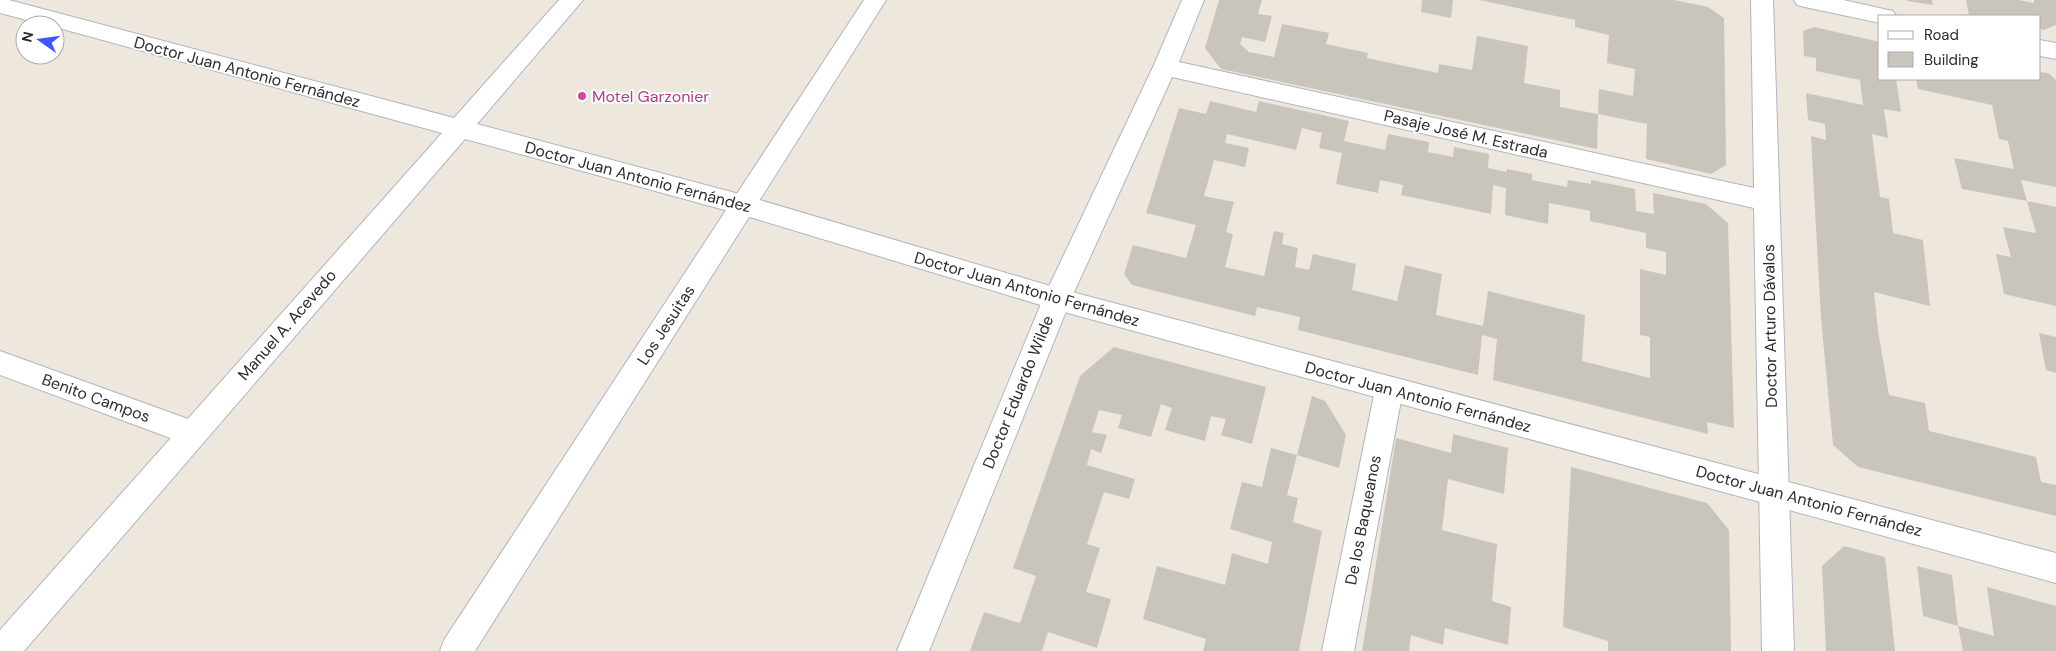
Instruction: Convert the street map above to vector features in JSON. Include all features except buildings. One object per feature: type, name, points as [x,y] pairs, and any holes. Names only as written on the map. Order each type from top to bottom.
[{"type":"street","name":"Manuel A. Acevedo","points":[[3,651],[572,0]]},
{"type":"street","name":"Los Jesuitas","points":[[456,651],[875,0]]},
{"type":"street","name":"Doctor Eduardo Wilde","points":[[913,651],[1057,299],[1164,68],[1193,0]]},
{"type":"street","name":"Doctor Arturo Dávalos","points":[[1762,0],[1778,651]]},
{"type":"street","points":[[1805,0],[1880,15]]},
{"type":"street","name":"Doctor Juan Antonio Fernández","points":[[0,5],[457,130],[743,205],[1057,299],[1389,390],[2056,568]]},
{"type":"street","points":[[2041,48],[2056,51]]},
{"type":"street","name":"Pasaje José M. Estrada","points":[[1164,68],[1767,201]]},
{"type":"street","name":"Benito Campos","points":[[0,363],[192,433]]},
{"type":"street","name":"De los Baqueanos","points":[[1338,651],[1389,390]]},
{"type":"place","name":"Motel Garzonier","points":[[582,96]]}]
